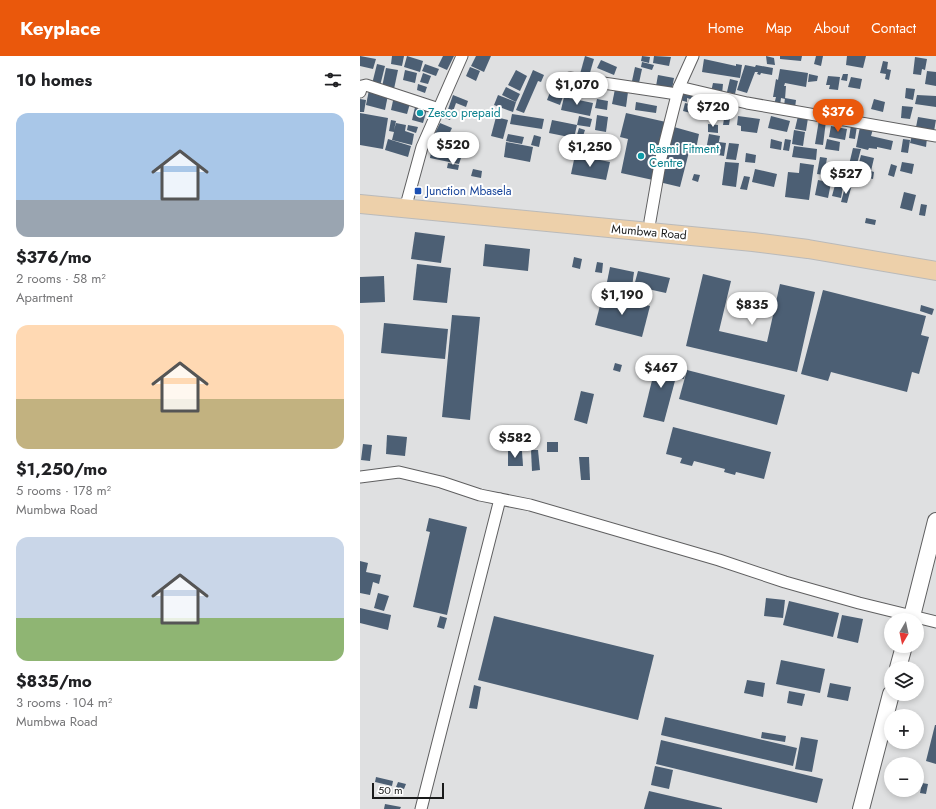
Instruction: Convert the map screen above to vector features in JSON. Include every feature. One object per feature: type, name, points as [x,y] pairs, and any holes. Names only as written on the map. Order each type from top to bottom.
[{"type":"main road","name":"Mumbwa Road","points":[[360,193],[406,203],[590,227],[658,231],[808,249],[936,271]]},
{"type":"main road","name":"Mumbwa Road","points":[[360,204],[406,203],[650,221],[814,238],[936,260]]},
{"type":"street","points":[[406,203],[422,146],[462,56]]},
{"type":"street","points":[[650,221],[661,158],[678,90],[693,56]]},
{"type":"street","points":[[570,78],[678,90],[936,136]]},
{"type":"street","points":[[360,92],[362,86],[366,85],[439,109]]},
{"type":"street","points":[[360,477],[399,472],[530,506],[719,560],[785,582],[894,613]]},
{"type":"street","points":[[421,809],[500,499]]},
{"type":"street","points":[[913,613],[936,521]]},
{"type":"street","points":[[924,620],[936,622]]},
{"type":"street","points":[[861,809],[889,701]]},
{"type":"building","points":[[360,56],[376,59],[373,69],[360,66]]},
{"type":"building","points":[[392,56],[404,56],[402,66],[391,64]]},
{"type":"building","points":[[407,56],[423,61],[420,72],[404,67]]},
{"type":"building","points":[[443,56],[454,56],[447,70],[438,66]]},
{"type":"building","points":[[476,56],[491,56],[484,72],[471,66]]},
{"type":"building","points":[[585,56],[594,59],[589,76],[580,74]]},
{"type":"building","points":[[642,56],[650,57],[649,63],[641,61]]},
{"type":"building","points":[[654,56],[671,57],[669,66],[653,63]]},
{"type":"building","points":[[766,56],[774,58],[775,65],[767,64]]},
{"type":"building","points":[[780,56],[802,56],[801,61],[780,59]]},
{"type":"building","points":[[816,56],[823,56],[821,66],[814,64]]},
{"type":"building","points":[[847,56],[866,56],[863,68],[846,65]]},
{"type":"building","points":[[915,57],[927,59],[925,70],[922,69],[921,75],[913,74]]},
{"type":"building","points":[[704,59],[736,66],[736,64],[742,65],[740,78],[702,72]]},
{"type":"building","points":[[601,60],[617,67],[614,75],[597,68]]},
{"type":"building","points":[[883,61],[888,62],[887,69],[891,70],[889,80],[885,79],[886,74],[880,73]]},
{"type":"building","points":[[642,62],[654,65],[652,70],[641,67]]},
{"type":"building","points":[[377,64],[385,66],[380,86],[372,84]]},
{"type":"building","points":[[425,64],[439,69],[436,76],[422,71]]},
{"type":"building","points":[[745,65],[773,68],[772,75],[761,73],[760,75],[757,74],[758,72],[755,72],[747,93],[737,90]]},
{"type":"building","points":[[470,67],[480,71],[476,81],[466,76]]},
{"type":"building","points":[[635,67],[642,69],[639,83],[632,81]]},
{"type":"building","points":[[386,68],[398,70],[394,89],[382,87]]},
{"type":"building","points":[[780,69],[808,73],[806,87],[785,83],[785,99],[781,98],[780,106],[774,105],[776,97],[773,97],[776,79],[778,80]]},
{"type":"building","points":[[405,70],[417,73],[415,83],[403,80]]},
{"type":"building","points":[[516,70],[527,76],[520,91],[508,85]]},
{"type":"building","points":[[533,70],[544,75],[541,82],[538,81],[524,113],[516,110]]},
{"type":"building","points":[[927,71],[936,72],[936,86],[925,84]]},
{"type":"building","points":[[423,73],[431,76],[428,84],[420,82]]},
{"type":"building","points":[[809,74],[818,76],[817,81],[808,82]]},
{"type":"building","points":[[843,74],[848,74],[847,81],[841,80]]},
{"type":"building","points":[[658,75],[674,78],[672,89],[656,86]]},
{"type":"building","points":[[828,76],[840,77],[838,90],[829,89],[830,85],[826,85]]},
{"type":"building","points":[[851,77],[862,79],[860,89],[848,87]]},
{"type":"building","points":[[730,79],[738,81],[735,94],[727,92]]},
{"type":"building","points":[[713,83],[723,84],[722,94],[711,92]]},
{"type":"building","points":[[418,84],[427,87],[425,93],[417,90]]},
{"type":"building","points":[[506,87],[520,94],[516,102],[502,95]]},
{"type":"building","points":[[552,87],[565,91],[560,105],[547,100]]},
{"type":"building","points":[[906,88],[915,89],[913,100],[905,98]]},
{"type":"building","points":[[615,89],[628,92],[626,107],[612,104]]},
{"type":"building","points":[[369,90],[388,95],[385,110],[366,105]]},
{"type":"building","points":[[683,91],[702,97],[700,102],[687,98],[687,102],[680,100]]},
{"type":"building","points":[[453,95],[468,101],[466,107],[456,103],[450,120],[445,118]]},
{"type":"building","points":[[498,95],[516,102],[513,112],[494,105]]},
{"type":"building","points":[[917,95],[936,96],[936,107],[915,104]]},
{"type":"building","points":[[394,96],[411,100],[407,114],[391,110]]},
{"type":"building","points":[[564,97],[593,103],[590,116],[561,110]]},
{"type":"building","points":[[785,98],[796,100],[795,108],[784,106]]},
{"type":"building","points":[[360,99],[366,100],[364,112],[360,112]]},
{"type":"building","points":[[597,99],[608,101],[607,110],[595,108]]},
{"type":"building","points":[[874,99],[885,102],[883,112],[871,109]]},
{"type":"building","points":[[636,102],[657,106],[656,113],[635,110]]},
{"type":"building","name":"Zesco prepaid","points":[[416,103],[428,106],[423,123],[412,120]]},
{"type":"building","points":[[685,103],[700,107],[698,115],[683,111]]},
{"type":"building","points":[[726,106],[732,106],[729,125],[723,125]]},
{"type":"building","points":[[902,106],[913,107],[910,119],[901,118]]},
{"type":"building","points":[[360,113],[388,118],[383,149],[360,145]]},
{"type":"building","name":"Rasmi Fitment Centre","points":[[626,113],[666,122],[653,180],[621,173],[628,139],[620,137]]},
{"type":"building","points":[[512,114],[544,119],[542,129],[510,124]]},
{"type":"building","points":[[597,115],[608,117],[606,132],[595,130]]},
{"type":"building","points":[[579,116],[592,119],[590,127],[577,125]]},
{"type":"building","points":[[738,116],[760,119],[757,133],[741,131],[741,126],[737,125]]},
{"type":"building","points":[[771,116],[790,121],[787,132],[768,128]]},
{"type":"building","points":[[798,116],[808,118],[806,131],[795,129]]},
{"type":"building","points":[[496,117],[508,120],[503,139],[491,136]]},
{"type":"building","points":[[918,117],[936,120],[934,131],[916,127]]},
{"type":"building","points":[[391,120],[396,121],[394,130],[396,123],[406,125],[405,131],[414,134],[412,145],[392,140],[394,132],[389,131]]},
{"type":"building","points":[[552,120],[577,125],[574,138],[549,133]]},
{"type":"building","points":[[819,120],[826,121],[823,145],[815,144]]},
{"type":"building","points":[[440,123],[452,128],[442,149],[430,143]]},
{"type":"building","points":[[708,124],[718,125],[718,133],[708,132]]},
{"type":"building","points":[[408,125],[418,127],[416,133],[407,130]]},
{"type":"building","points":[[851,125],[857,126],[855,139],[849,138]]},
{"type":"building","points":[[831,126],[847,129],[845,140],[829,137]]},
{"type":"building","points":[[674,127],[699,134],[696,149],[690,148],[680,187],[659,182]]},
{"type":"building","points":[[860,127],[873,129],[871,136],[893,141],[891,150],[877,147],[877,149],[869,148],[868,150],[856,147]]},
{"type":"building","points":[[579,128],[585,130],[582,139],[576,138]]},
{"type":"building","points":[[794,130],[805,132],[803,146],[792,144]]},
{"type":"building","points":[[508,134],[524,137],[522,144],[506,141]]},
{"type":"building","points":[[709,134],[720,136],[717,152],[706,150]]},
{"type":"building","points":[[534,135],[541,137],[539,147],[531,145]]},
{"type":"building","points":[[912,135],[927,138],[926,147],[910,143]]},
{"type":"building","points":[[388,139],[411,146],[408,157],[385,150]]},
{"type":"building","points":[[771,139],[782,142],[781,150],[770,148]]},
{"type":"building","points":[[785,139],[791,140],[789,151],[783,150]]},
{"type":"building","points":[[827,139],[840,142],[839,151],[825,149]]},
{"type":"building","points":[[903,139],[910,140],[908,153],[901,152]]},
{"type":"building","points":[[506,142],[533,147],[530,162],[504,157]]},
{"type":"building","points":[[719,142],[726,143],[724,156],[718,155]]},
{"type":"building","points":[[729,143],[739,144],[736,160],[726,159]]},
{"type":"building","points":[[576,144],[582,145],[580,154],[574,153]]},
{"type":"building","points":[[794,146],[817,149],[816,160],[792,157]]},
{"type":"building","points":[[853,148],[861,149],[854,175],[847,173]]},
{"type":"building","points":[[431,152],[461,158],[459,164],[430,158]]},
{"type":"building","points":[[746,153],[756,155],[755,163],[745,162]]},
{"type":"building","points":[[575,155],[610,162],[606,180],[571,174]]},
{"type":"building","points":[[861,155],[874,158],[871,171],[874,172],[873,179],[869,178],[869,181],[855,178]]},
{"type":"building","points":[[820,157],[827,158],[824,175],[817,174]]},
{"type":"building","points":[[725,162],[739,163],[736,187],[722,185]]},
{"type":"building","points":[[902,162],[914,164],[912,174],[900,171]]},
{"type":"building","points":[[448,163],[459,165],[458,170],[447,168]]},
{"type":"building","points":[[800,163],[814,165],[809,200],[785,197],[788,172],[799,173]]},
{"type":"building","points":[[891,164],[897,166],[894,177],[888,175]]},
{"type":"building","points":[[473,169],[482,171],[481,178],[471,176]]},
{"type":"building","points":[[755,169],[777,174],[774,187],[752,182]]},
{"type":"building","points":[[694,174],[700,175],[698,182],[692,180]]},
{"type":"building","points":[[744,176],[750,177],[747,190],[740,189]]},
{"type":"building","points":[[829,178],[844,181],[844,185],[831,183],[828,198],[815,195],[818,180],[828,182]]},
{"type":"building","points":[[835,185],[843,187],[841,198],[832,196]]},
{"type":"building","points":[[845,187],[851,188],[847,203],[841,202]]},
{"type":"building","points":[[904,192],[916,195],[912,211],[900,208]]},
{"type":"building","points":[[921,204],[927,205],[925,216],[919,215]]},
{"type":"building","points":[[866,218],[876,220],[875,225],[865,223]]},
{"type":"building","points":[[415,232],[445,236],[441,263],[411,259]]},
{"type":"building","points":[[485,244],[530,249],[528,271],[483,266]]},
{"type":"building","points":[[574,257],[582,259],[580,269],[572,267]]},
{"type":"building","points":[[597,262],[603,263],[602,273],[595,272]]},
{"type":"building","points":[[417,264],[451,268],[447,303],[413,300]]},
{"type":"building","points":[[610,267],[634,272],[632,287],[607,282]]},
{"type":"building","points":[[638,271],[670,278],[666,293],[634,286]]},
{"type":"building","points":[[703,274],[731,281],[719,331],[767,342],[780,284],[815,292],[797,372],[686,346]]},
{"type":"building","points":[[384,276],[385,302],[360,303],[360,277]]},
{"type":"building","points":[[823,290],[926,316],[921,335],[929,337],[919,374],[912,372],[907,392],[831,372],[828,381],[801,374]]},
{"type":"building","points":[[603,294],[650,306],[642,337],[595,325]]},
{"type":"building","points":[[921,305],[934,309],[932,315],[920,311]]},
{"type":"building","points":[[452,315],[480,317],[470,420],[442,417]]},
{"type":"building","points":[[384,323],[448,329],[445,359],[381,353]]},
{"type":"building","points":[[658,356],[680,362],[664,422],[643,417]]},
{"type":"building","points":[[615,363],[622,365],[620,372],[613,370]]},
{"type":"building","points":[[683,364],[687,365],[684,379],[680,378]]},
{"type":"building","points":[[687,370],[785,395],[777,425],[679,399]]},
{"type":"building","points":[[581,391],[594,394],[587,424],[574,420]]},
{"type":"building","points":[[673,427],[771,452],[764,479],[736,472],[735,475],[724,472],[725,469],[694,461],[692,466],[680,463],[682,458],[666,454]]},
{"type":"building","points":[[387,435],[407,437],[405,456],[386,454]]},
{"type":"building","points":[[547,442],[558,442],[558,452],[547,452]]},
{"type":"building","points":[[363,444],[372,445],[370,461],[361,460]]},
{"type":"building","points":[[531,450],[538,450],[540,470],[532,471]]},
{"type":"building","points":[[508,451],[522,451],[523,466],[508,466]]},
{"type":"building","points":[[579,457],[589,457],[590,480],[581,480]]},
{"type":"building","points":[[429,518],[467,527],[447,615],[413,607],[430,532],[426,531]]},
{"type":"building","points":[[360,561],[368,563],[366,572],[381,575],[379,584],[373,582],[370,595],[360,593]]},
{"type":"building","points":[[378,593],[389,596],[384,611],[374,608]]},
{"type":"building","points":[[766,598],[785,600],[783,618],[764,616]]},
{"type":"building","points":[[789,601],[839,613],[833,637],[783,625]]},
{"type":"building","points":[[360,608],[391,615],[388,630],[360,623]]},
{"type":"building","points":[[842,615],[863,619],[858,643],[837,638]]},
{"type":"building","points":[[440,616],[447,618],[444,629],[437,627]]},
{"type":"building","points":[[494,616],[654,655],[638,720],[478,680]]},
{"type":"building","points":[[781,660],[825,669],[820,693],[776,684]]},
{"type":"building","points":[[747,680],[765,683],[763,697],[744,693]]},
{"type":"building","points":[[830,683],[851,687],[848,701],[827,697]]},
{"type":"building","points":[[474,685],[481,687],[477,709],[469,708]]},
{"type":"building","points":[[789,691],[805,694],[802,706],[787,703]]},
{"type":"building","points":[[665,717],[797,748],[793,766],[661,735]]},
{"type":"building","points":[[936,725],[936,764],[926,761]]},
{"type":"building","points":[[762,732],[786,736],[785,742],[761,738]]},
{"type":"building","points":[[801,737],[818,740],[812,772],[795,769]]},
{"type":"building","points":[[661,740],[823,779],[817,803],[656,764]]},
{"type":"building","points":[[655,766],[673,770],[669,789],[651,785]]},
{"type":"building","points":[[376,777],[393,781],[392,786],[375,782]]},
{"type":"building","points":[[398,782],[406,784],[404,789],[396,787]]},
{"type":"building","points":[[924,783],[928,784],[926,794],[924,794]]},
{"type":"building","points":[[649,791],[722,808],[722,809],[644,809]]},
{"type":"building","points":[[385,804],[401,807],[400,809],[384,809]]},
{"type":"place","name":"Zesco prepaid","points":[[420,113]]},
{"type":"place","name":"Rasmi Fitment Centre","points":[[641,156]]},
{"type":"place","name":"Junction Mbasela","points":[[418,191]]}]
